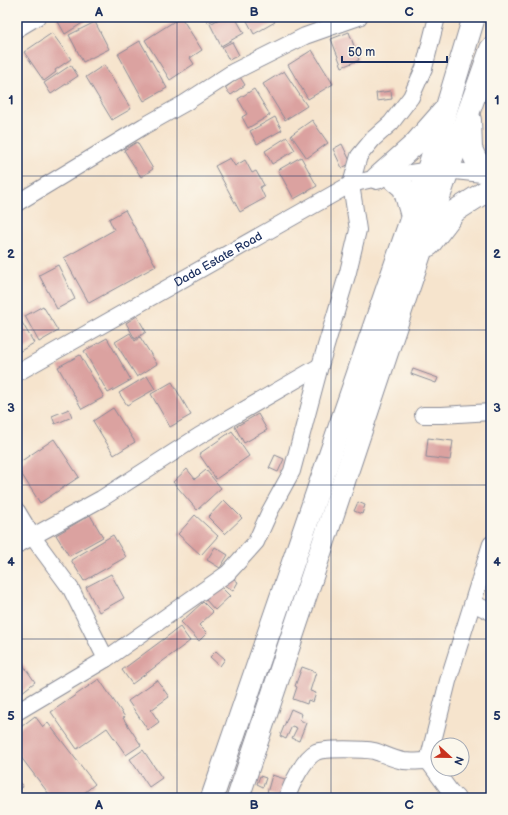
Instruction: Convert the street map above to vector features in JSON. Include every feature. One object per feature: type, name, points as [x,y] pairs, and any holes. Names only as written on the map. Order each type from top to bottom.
[{"type":"highway","points":[[238,798],[419,258],[438,170],[447,108],[474,17]]},
{"type":"highway","points":[[212,798],[412,216],[470,109],[491,49]]},
{"type":"highway","points":[[412,216],[404,188],[384,177],[447,108]]},
{"type":"highway","points":[[419,258],[455,211],[490,179],[476,160],[471,150],[470,109]]},
{"type":"street","points":[[17,29],[37,17]]},
{"type":"street","points":[[17,203],[144,126],[185,103],[233,72],[305,36],[359,17]]},
{"type":"street","points":[[17,712],[106,658],[228,573],[256,542],[270,511],[292,471],[320,366],[348,272],[358,230],[351,184],[359,156],[373,139],[391,123],[411,97],[424,68],[437,17]]},
{"type":"street","name":"Dada Estate Road","points":[[17,373],[351,184],[384,177],[438,170],[490,179]]},
{"type":"street","points":[[17,545],[101,499],[199,436],[320,366]]},
{"type":"street","points":[[423,415],[491,412]]},
{"type":"street","points":[[17,511],[32,536],[71,589],[106,658]]},
{"type":"street","points":[[428,761],[448,681],[491,544]]},
{"type":"street","points":[[473,603],[491,612]]},
{"type":"street","points":[[287,798],[299,772],[309,756],[317,751],[326,749],[374,751],[390,758],[405,761],[428,761]]},
{"type":"street","points":[[428,761],[450,791],[458,798]]},
{"type":"building","points":[[92,17],[65,34],[56,18]]},
{"type":"building","points":[[181,17],[202,50],[190,58],[194,64],[170,80],[145,40]]},
{"type":"building","points":[[205,17],[219,17],[208,23]]},
{"type":"building","points":[[223,17],[235,17],[244,33],[221,46],[210,24]]},
{"type":"building","points":[[245,17],[272,17],[275,22],[254,34]]},
{"type":"building","points":[[312,17],[324,17],[324,18],[314,22]]},
{"type":"building","points":[[95,22],[109,49],[83,62],[69,35]]},
{"type":"building","points":[[349,32],[359,60],[342,67],[331,39]]},
{"type":"building","points":[[52,33],[71,59],[55,70],[56,72],[44,81],[24,52]]},
{"type":"building","points":[[140,41],[167,88],[144,101],[118,54]]},
{"type":"building","points":[[232,42],[239,55],[229,60],[222,47]]},
{"type":"building","points":[[312,50],[333,84],[308,99],[288,65]]},
{"type":"building","points":[[71,65],[78,76],[51,94],[44,83]]},
{"type":"building","points":[[104,65],[131,109],[112,120],[86,77]]},
{"type":"building","points":[[284,71],[307,106],[285,120],[263,84]]},
{"type":"building","points":[[240,77],[245,85],[231,95],[225,88]]},
{"type":"building","points":[[254,89],[270,115],[248,128],[242,117],[247,114],[238,99]]},
{"type":"building","points":[[391,91],[392,99],[377,101],[376,93]]},
{"type":"building","points":[[491,114],[491,130],[486,128]]},
{"type":"building","points":[[275,117],[282,130],[257,144],[250,131]]},
{"type":"building","points":[[312,120],[328,143],[307,158],[291,135]]},
{"type":"building","points":[[287,137],[295,150],[272,164],[265,151]]},
{"type":"building","points":[[137,142],[153,169],[141,177],[124,150]]},
{"type":"building","points":[[342,144],[351,163],[342,168],[333,149]]},
{"type":"building","points":[[301,157],[317,186],[294,199],[278,170]]},
{"type":"building","points":[[230,158],[235,166],[245,160],[252,173],[256,171],[264,185],[260,187],[265,198],[240,212],[215,166]]},
{"type":"building","points":[[125,210],[156,266],[89,303],[64,258],[114,230],[109,219]]},
{"type":"building","points":[[58,265],[75,299],[57,309],[39,275]]},
{"type":"building","points":[[43,306],[58,331],[39,342],[25,316]]},
{"type":"building","points":[[17,314],[34,343],[17,353]]},
{"type":"building","points":[[137,316],[146,332],[135,339],[126,323]]},
{"type":"building","points":[[130,333],[135,341],[140,337],[157,364],[137,377],[115,342]]},
{"type":"building","points":[[107,338],[131,380],[108,393],[84,351]]},
{"type":"building","points":[[80,355],[104,397],[82,409],[58,367]]},
{"type":"building","points":[[413,369],[438,378],[436,383],[411,374]]},
{"type":"building","points":[[147,376],[155,389],[127,405],[119,393]]},
{"type":"building","points":[[172,382],[191,415],[170,427],[151,394]]},
{"type":"building","points":[[113,408],[135,442],[114,455],[93,421]]},
{"type":"building","points":[[69,409],[72,417],[55,424],[52,416]]},
{"type":"building","points":[[258,414],[267,430],[244,443],[235,427]]},
{"type":"building","points":[[232,431],[249,456],[216,479],[199,454]]},
{"type":"building","points":[[428,438],[453,441],[450,460],[426,457]]},
{"type":"building","points":[[54,439],[79,477],[40,503],[17,467],[17,464]]},
{"type":"building","points":[[275,455],[284,459],[278,472],[269,468]]},
{"type":"building","points":[[187,469],[195,479],[206,470],[221,488],[197,510],[173,482]]},
{"type":"building","points":[[224,500],[242,518],[225,534],[208,517]]},
{"type":"building","points":[[358,502],[365,505],[362,514],[354,511]]},
{"type":"building","points":[[90,515],[103,537],[69,556],[56,535]]},
{"type":"building","points":[[195,515],[218,536],[201,555],[178,534]]},
{"type":"building","points":[[113,535],[126,557],[84,581],[71,560]]},
{"type":"building","points":[[215,547],[228,555],[220,568],[207,560]]},
{"type":"building","points":[[111,574],[124,598],[99,612],[86,587]]},
{"type":"building","points":[[230,576],[238,582],[233,591],[224,585]]},
{"type":"building","points":[[219,585],[230,596],[215,610],[205,599]]},
{"type":"building","points":[[203,602],[213,612],[199,625],[207,633],[199,641],[181,622]]},
{"type":"building","points":[[180,627],[190,641],[132,684],[122,670]]},
{"type":"building","points":[[216,651],[225,659],[220,666],[210,657]]},
{"type":"building","points":[[17,656],[35,682],[17,696]]},
{"type":"building","points":[[302,667],[316,672],[310,691],[316,693],[313,702],[308,700],[307,704],[293,699],[297,687],[295,686]]},
{"type":"building","points":[[99,679],[125,717],[123,718],[141,745],[126,755],[107,728],[77,749],[51,712]]},
{"type":"building","points":[[157,680],[169,697],[151,710],[159,722],[148,730],[128,701]]},
{"type":"building","points":[[291,709],[302,714],[300,720],[306,723],[299,741],[292,738],[297,728],[292,726],[286,739],[280,736]]},
{"type":"building","points":[[35,716],[43,727],[48,723],[95,784],[78,798],[52,798],[17,752],[17,730]]},
{"type":"building","points":[[143,750],[162,778],[149,787],[130,759]]},
{"type":"building","points":[[272,775],[288,780],[281,798],[267,793]]},
{"type":"building","points":[[260,776],[266,778],[263,787],[257,784]]},
{"type":"building","points":[[17,778],[23,787],[17,791]]}]
